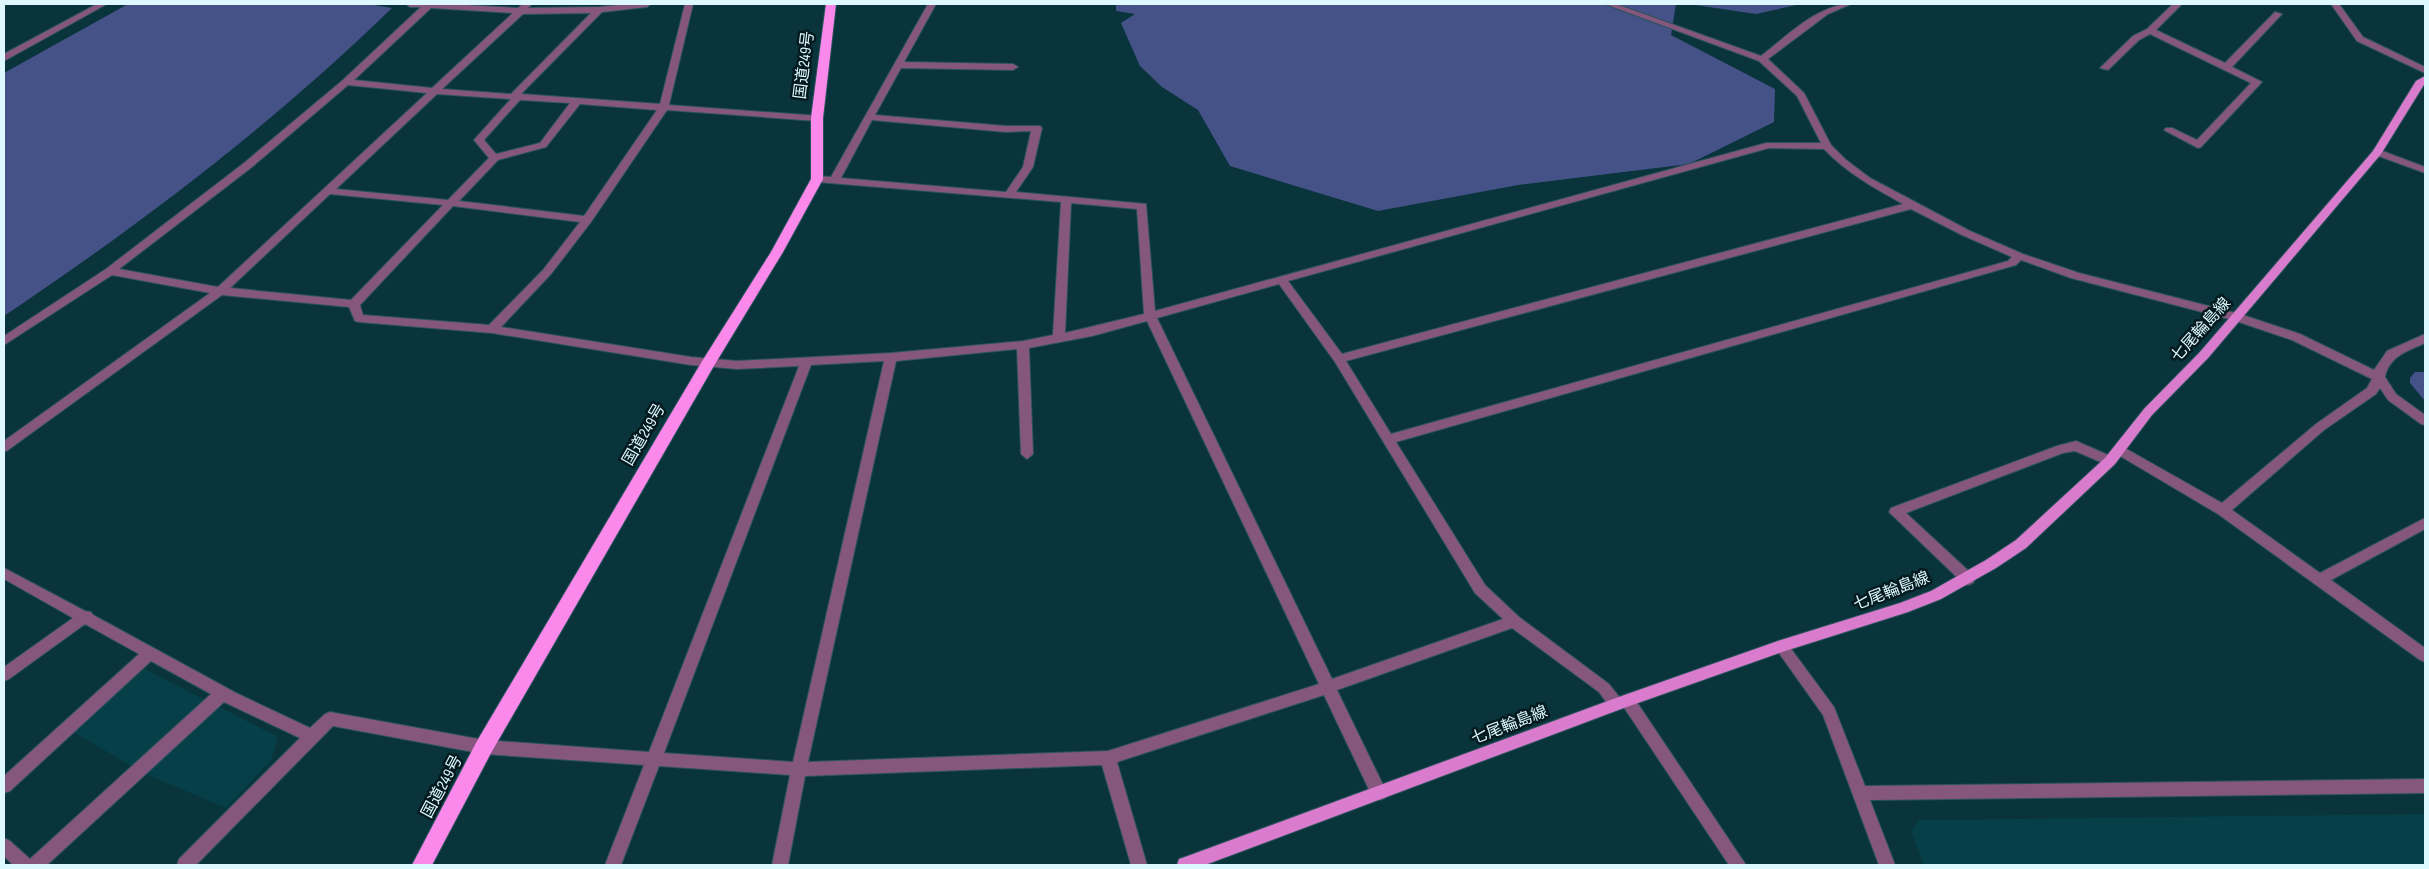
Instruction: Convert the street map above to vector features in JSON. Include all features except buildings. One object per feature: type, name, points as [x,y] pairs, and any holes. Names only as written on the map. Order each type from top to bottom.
[{"type":"highway","name":"国道249号","points":[[422,865],[484,747],[708,363],[777,252],[817,179],[817,118],[830,4]]},
{"type":"main road","name":"七尾輪島線","points":[[1185,865],[1622,702],[1781,646],[1844,628],[1903,608],[1968,579],[2020,544],[2110,461],[2148,412],[2204,355],[2377,152],[2420,83],[2425,79]]},
{"type":"street","points":[[4,58],[103,4]]},
{"type":"street","points":[[410,4],[521,11],[599,10],[647,4]]},
{"type":"street","points":[[4,341],[110,271],[248,165],[346,82],[429,4]]},
{"type":"street","points":[[4,447],[220,291],[528,4]]},
{"type":"street","points":[[492,329],[547,272],[587,220],[664,107],[690,4]]},
{"type":"street","points":[[835,179],[932,4]]},
{"type":"street","points":[[1609,4],[1762,59],[1775,68],[1801,95],[1827,146],[1841,161],[1866,180],[1966,233],[2019,256],[2075,276],[2236,317],[2296,337],[2379,377],[2392,397],[2425,421]]},
{"type":"street","points":[[1762,59],[1825,12],[1847,4]]},
{"type":"street","points":[[2105,68],[2136,38],[2150,31],[2178,4]]},
{"type":"street","points":[[2334,4],[2360,39],[2425,70]]},
{"type":"street","points":[[494,158],[479,140],[515,97],[599,10]]},
{"type":"street","points":[[2226,68],[2278,14]]},
{"type":"street","points":[[2150,31],[2257,82],[2198,145],[2169,130]]},
{"type":"street","points":[[899,65],[1012,67]]},
{"type":"street","points":[[346,82],[434,91],[817,118]]},
{"type":"street","points":[[354,304],[494,158],[543,145],[578,100]]},
{"type":"street","points":[[870,117],[1006,129],[1037,128],[1028,167],[1009,195]]},
{"type":"street","points":[[354,304],[360,318],[492,329],[708,363],[737,365],[891,358],[1023,345],[1092,332],[1769,145],[1827,146]]},
{"type":"street","points":[[2377,152],[2425,170]]},
{"type":"street","points":[[817,179],[1142,206],[1150,315],[1379,793]]},
{"type":"street","points":[[326,191],[451,203],[587,220]]},
{"type":"street","points":[[1059,338],[1066,199]]},
{"type":"street","points":[[1338,359],[1912,205]]},
{"type":"street","points":[[1389,439],[2012,263],[2019,256]]},
{"type":"street","points":[[110,271],[220,291],[354,304]]},
{"type":"street","points":[[1282,279],[1338,359],[1480,589],[1514,621],[1622,702],[1738,865]]},
{"type":"street","points":[[2223,510],[2320,427],[2372,391],[2379,377],[2381,367],[2391,354],[2425,338]]},
{"type":"street","points":[[1023,345],[1027,454]]},
{"type":"street","points":[[780,865],[799,769],[891,358]]},
{"type":"street","points":[[613,865],[656,759],[806,362]]},
{"type":"street","points":[[1968,579],[1896,512],[2061,449],[2076,446],[2110,461]]},
{"type":"street","points":[[2119,450],[2223,510],[2425,656]]},
{"type":"street","points":[[2320,580],[2425,523]]},
{"type":"street","points":[[4,573],[86,616],[149,654],[312,736]]},
{"type":"street","points":[[4,675],[86,616]]},
{"type":"street","points":[[185,865],[330,719],[484,747],[799,769],[1108,758],[1328,687],[1514,621]]},
{"type":"street","points":[[1781,646],[1829,712],[1887,865]]},
{"type":"street","points":[[4,786],[149,654]]},
{"type":"street","points":[[36,865],[224,693]]},
{"type":"street","points":[[1108,758],[1139,865]]},
{"type":"street","points":[[1860,793],[2425,786]]},
{"type":"street","points":[[4,846],[25,865]]},
{"type":"shaded area","points":[[128,4],[368,4],[392,8],[301,92],[205,171],[106,245],[4,316],[4,73]]},
{"type":"shaded area","points":[[1116,4],[1676,4],[1671,35],[1775,89],[1774,122],[1689,164],[1518,185],[1378,211],[1230,166],[1198,110],[1162,87],[1140,66],[1121,23],[1135,14],[1116,11]]},
{"type":"shaded area","points":[[1689,4],[1801,4],[1756,14]]},
{"type":"shaded area","points":[[2415,372],[2425,372],[2425,401],[2410,383],[2410,378]]},
{"type":"shaded area","points":[[143,668],[278,737],[271,760],[226,808],[141,772],[72,731]]},
{"type":"shaded area","points":[[2425,814],[2425,865],[1924,865],[1911,831],[1919,820]]}]
